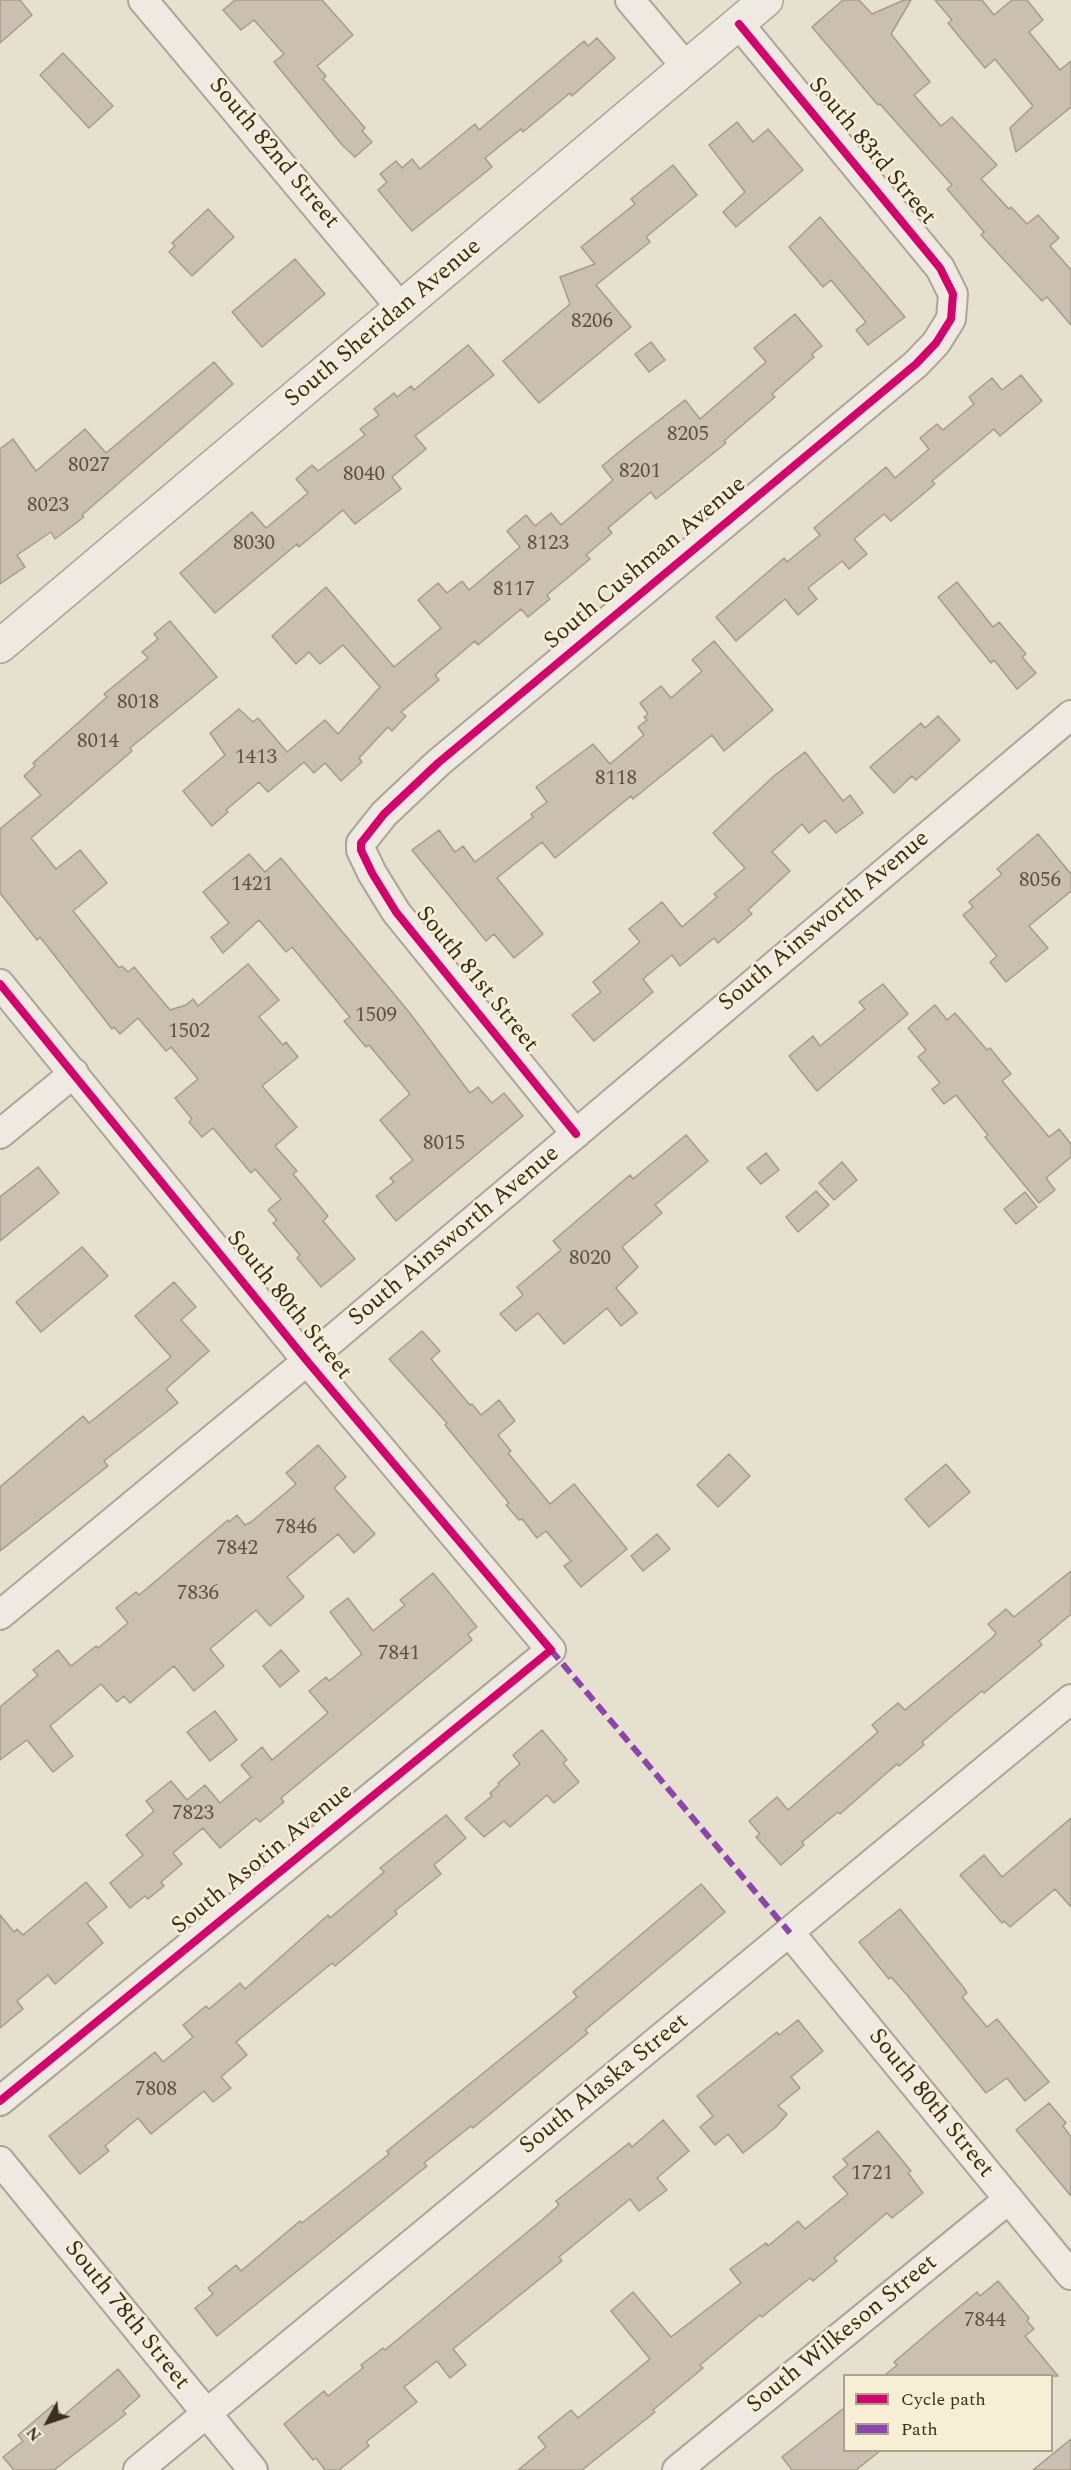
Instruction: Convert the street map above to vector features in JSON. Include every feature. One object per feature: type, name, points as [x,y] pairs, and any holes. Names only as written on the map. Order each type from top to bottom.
[{"type":"street","name":"South 82nd Street","points":[[143,0],[402,309]]},
{"type":"street","points":[[630,0],[687,68]]},
{"type":"street","name":"South Sheridan Avenue","points":[[0,646],[766,0]]},
{"type":"street","name":"South 83rd Street","points":[[739,24],[930,254],[951,287],[952,313]]},
{"type":"street","name":"South Cushman Avenue","points":[[361,843],[384,814],[438,763],[916,364],[936,343],[952,313]]},
{"type":"street","name":"South Ainsworth Avenue","points":[[0,1616],[307,1361],[1071,714]]},
{"type":"street","name":"South 81st Street","points":[[361,843],[368,866],[396,912],[576,1134]]},
{"type":"street","name":"South 80th Street","points":[[0,984],[307,1361],[551,1650]]},
{"type":"street","points":[[0,1134],[74,1073]]},
{"type":"street","name":"South Asotin Avenue","points":[[0,2101],[551,1650]]},
{"type":"street","name":"South Alaska Street","points":[[138,2470],[1071,1699]]},
{"type":"street","name":"South 80th Street","points":[[790,1933],[1071,2275]]},
{"type":"street","name":"South 78th Street","points":[[0,2161],[253,2470]]},
{"type":"street","name":"South Wilkeson Street","points":[[677,2470],[1009,2199]]},
{"type":"building","points":[[0,0],[20,0],[32,15],[0,43]]},
{"type":"building","points":[[235,0],[322,0],[353,35],[317,66],[326,76],[323,79],[365,128],[362,131],[372,142],[355,157],[343,146],[274,62],[284,54],[254,20],[241,30],[223,10]]},
{"type":"building","points":[[843,0],[859,0],[872,14],[904,0],[911,0],[891,34],[930,82],[914,95],[941,126],[952,117],[997,165],[981,179],[1009,209],[1011,207],[1027,224],[1038,215],[1059,238],[1050,246],[1071,270],[1071,325],[1047,297],[1042,301],[981,235],[984,232],[947,189],[952,185],[880,104],[878,105],[812,27]]},
{"type":"building","points":[[935,0],[982,0],[994,15],[1012,0],[1027,0],[1043,20],[1029,32],[1060,70],[1071,61],[1071,107],[1016,152],[1010,128],[1033,106],[995,59],[985,68],[948,23],[952,20]]},
{"type":"building","points":[[597,38],[615,58],[572,96],[570,93],[523,132],[521,129],[485,158],[492,167],[412,231],[378,190],[387,182],[380,174],[396,161],[402,168],[412,159],[420,169],[475,124],[479,130],[584,41],[588,46]]},
{"type":"building","points":[[63,53],[113,106],[89,128],[40,75]]},
{"type":"building","points":[[737,122],[753,142],[768,129],[803,170],[736,227],[723,212],[745,192],[709,145]]},
{"type":"building","points":[[673,165],[697,195],[646,237],[650,242],[596,285],[631,327],[539,403],[503,361],[570,304],[560,277],[595,264],[581,247],[635,204],[631,199]]},
{"type":"building","points":[[208,209],[234,237],[192,276],[169,252],[175,246],[172,243]]},
{"type":"building","points":[[820,217],[905,317],[868,345],[856,330],[866,322],[831,280],[823,287],[789,247]]},
{"type":"building","points":[[295,259],[325,294],[262,347],[232,312]]},
{"type":"building","points":[[795,314],[822,346],[812,354],[814,357],[772,394],[775,397],[724,441],[726,443],[656,499],[651,492],[608,528],[612,533],[586,555],[590,559],[547,595],[550,599],[528,617],[521,609],[478,645],[475,641],[435,675],[439,680],[401,712],[406,716],[392,731],[388,727],[359,758],[362,762],[341,781],[325,763],[314,773],[304,762],[268,792],[259,782],[226,810],[228,812],[212,826],[183,791],[225,755],[210,733],[239,709],[253,722],[258,718],[287,752],[325,720],[338,734],[380,687],[343,645],[320,664],[309,652],[296,664],[272,636],[326,587],[394,667],[441,628],[418,600],[438,583],[447,593],[462,581],[469,590],[520,547],[507,531],[526,515],[535,526],[551,513],[561,525],[613,480],[602,466],[685,400],[700,419],[766,362],[754,348]]},
{"type":"building","points":[[651,342],[665,360],[649,372],[635,354]]},
{"type":"building","points":[[468,345],[494,375],[415,436],[426,449],[392,477],[401,489],[355,524],[343,510],[299,547],[297,544],[215,613],[180,573],[252,512],[266,528],[308,493],[296,479],[312,465],[318,471],[365,435],[360,429],[379,415],[374,409],[394,393],[397,397],[411,386],[414,390]]},
{"type":"building","points":[[214,362],[233,384],[82,515],[84,517],[55,539],[51,532],[17,555],[25,567],[0,584],[0,449],[13,439],[36,471],[85,429],[106,453]]},
{"type":"building","points":[[1021,375],[1042,401],[1000,436],[994,429],[932,481],[935,484],[891,521],[884,514],[854,539],[867,554],[849,569],[842,561],[808,588],[817,599],[798,615],[785,599],[736,641],[716,617],[784,558],[787,562],[820,535],[814,528],[886,467],[895,478],[929,449],[920,438],[937,424],[943,430],[974,404],[969,397],[992,378],[1002,390]]},
{"type":"building","points":[[957,582],[993,627],[999,622],[1026,654],[1022,657],[1036,673],[1017,689],[994,660],[991,663],[938,597]]},
{"type":"building","points":[[170,621],[217,677],[130,748],[132,751],[31,838],[56,869],[80,850],[107,883],[73,911],[119,968],[122,966],[128,972],[134,967],[170,1010],[186,1005],[193,999],[198,1006],[248,964],[279,1000],[259,1017],[283,1045],[286,1042],[298,1057],[262,1086],[297,1127],[275,1146],[297,1171],[293,1174],[328,1216],[323,1221],[355,1259],[321,1287],[297,1258],[300,1255],[273,1223],[277,1220],[268,1210],[281,1199],[255,1169],[251,1173],[213,1128],[202,1137],[189,1122],[192,1119],[175,1098],[198,1079],[171,1047],[166,1051],[138,1018],[120,1034],[114,1027],[112,1029],[40,937],[37,940],[0,893],[0,829],[41,795],[24,776],[35,766],[33,763],[107,697],[104,694],[148,658],[142,652],[158,639],[154,634]]},
{"type":"building","points":[[714,641],[773,710],[724,751],[712,735],[633,799],[631,796],[555,858],[542,842],[497,878],[543,934],[514,958],[494,934],[486,941],[412,850],[439,830],[455,852],[463,846],[475,862],[533,817],[531,814],[547,802],[536,787],[593,744],[610,764],[644,735],[638,727],[647,720],[644,717],[648,714],[640,703],[661,686],[671,698],[702,671],[692,660]]},
{"type":"building","points":[[938,716],[960,740],[916,780],[912,776],[894,793],[870,767],[921,723],[925,728]]},
{"type":"building","points":[[805,752],[843,801],[850,795],[863,813],[836,833],[825,820],[809,833],[802,824],[772,852],[790,871],[748,910],[752,914],[718,943],[714,938],[680,966],[672,955],[643,979],[653,992],[594,1041],[572,1015],[601,992],[593,982],[640,942],[629,929],[662,902],[682,927],[717,897],[714,894],[745,868],[713,833],[774,776]]},
{"type":"building","points":[[1038,834],[1071,874],[1071,891],[1029,926],[1048,948],[1006,982],[990,962],[997,956],[963,915],[973,907],[969,902],[1002,874],[997,869]]},
{"type":"building","points":[[249,854],[265,872],[281,858],[409,1012],[470,1093],[478,1087],[492,1103],[504,1093],[523,1116],[396,1221],[376,1196],[394,1182],[390,1178],[413,1160],[380,1120],[410,1094],[369,1045],[366,1047],[344,1021],[350,1017],[292,947],[286,952],[259,920],[223,953],[211,937],[229,923],[203,892]]},
{"type":"building","points":[[883,984],[908,1014],[817,1091],[789,1056],[813,1036],[820,1046],[865,1009],[859,1002]]},
{"type":"building","points":[[935,1005],[947,1020],[955,1013],[987,1050],[990,1048],[1011,1074],[1002,1081],[1049,1137],[1059,1129],[1071,1144],[1071,1157],[1046,1178],[1055,1190],[1039,1203],[985,1137],[988,1135],[956,1095],[944,1104],[932,1089],[940,1083],[918,1057],[926,1050],[908,1028]]},
{"type":"building","points":[[686,1135],[708,1161],[655,1205],[662,1213],[622,1247],[638,1267],[616,1288],[637,1313],[621,1326],[607,1308],[564,1344],[538,1313],[516,1331],[500,1314],[523,1295],[517,1287],[561,1250],[553,1241],[630,1175],[633,1179]]},
{"type":"building","points":[[766,1153],[779,1170],[761,1184],[747,1168]]},
{"type":"building","points":[[842,1162],[857,1180],[834,1200],[819,1183]]},
{"type":"building","points":[[38,1167],[59,1193],[0,1241],[0,1197]]},
{"type":"building","points":[[816,1191],[829,1205],[798,1232],[786,1217]]},
{"type":"building","points":[[1025,1192],[1037,1207],[1016,1224],[1004,1209]]},
{"type":"building","points":[[82,1247],[108,1276],[41,1332],[16,1302]]},
{"type":"building","points":[[174,1282],[196,1307],[181,1320],[209,1351],[166,1389],[178,1403],[104,1461],[108,1466],[0,1551],[0,1487],[83,1416],[89,1423],[171,1357],[135,1316]]},
{"type":"building","points":[[422,1331],[440,1351],[431,1359],[470,1405],[472,1404],[481,1415],[499,1400],[515,1421],[498,1435],[511,1451],[508,1453],[550,1504],[574,1484],[627,1549],[581,1587],[564,1566],[571,1561],[546,1531],[537,1538],[522,1519],[519,1520],[506,1505],[509,1503],[445,1425],[447,1423],[389,1359]]},
{"type":"building","points":[[318,1445],[346,1477],[334,1488],[375,1534],[354,1553],[338,1534],[287,1577],[304,1597],[270,1626],[256,1610],[210,1649],[224,1666],[194,1691],[174,1666],[130,1703],[124,1696],[117,1702],[101,1684],[50,1726],[73,1756],[53,1772],[27,1740],[0,1760],[0,1707],[38,1675],[33,1670],[58,1650],[71,1666],[96,1646],[98,1648],[128,1623],[116,1608],[136,1592],[139,1595],[228,1520],[229,1522],[237,1515],[245,1525],[251,1522],[296,1484],[286,1473]]},
{"type":"building","points":[[729,1454],[750,1476],[718,1507],[697,1485]]},
{"type":"building","points":[[946,1464],[970,1492],[929,1527],[905,1499]]},
{"type":"building","points":[[657,1534],[670,1549],[643,1571],[631,1556]]},
{"type":"building","points":[[1071,1571],[1071,1614],[1039,1641],[1042,1645],[952,1716],[922,1742],[924,1745],[899,1766],[897,1764],[840,1814],[838,1812],[802,1842],[804,1845],[781,1865],[756,1837],[760,1834],[749,1821],[777,1797],[788,1810],[878,1732],[872,1725],[898,1703],[905,1710],[993,1637],[996,1633],[988,1624],[1006,1609],[1014,1617]]},
{"type":"building","points":[[433,1573],[477,1627],[468,1634],[472,1640],[281,1798],[284,1802],[260,1822],[256,1818],[220,1848],[203,1828],[173,1853],[182,1864],[161,1882],[164,1886],[148,1899],[145,1896],[130,1908],[110,1883],[143,1855],[126,1835],[154,1811],[146,1801],[171,1781],[187,1800],[205,1785],[220,1803],[251,1777],[241,1765],[262,1747],[272,1760],[328,1713],[309,1691],[326,1677],[329,1681],[362,1654],[330,1612],[348,1598],[373,1631],[405,1605],[400,1600]]},
{"type":"building","points":[[281,1650],[299,1671],[280,1687],[263,1666]]},
{"type":"building","points":[[215,1711],[237,1740],[210,1761],[187,1732]]},
{"type":"building","points":[[542,1730],[567,1760],[563,1763],[579,1782],[554,1803],[547,1795],[510,1827],[504,1821],[484,1837],[465,1818],[492,1796],[490,1793],[499,1785],[498,1783],[520,1764],[513,1755]]},
{"type":"building","points":[[446,1815],[466,1838],[434,1865],[441,1874],[395,1911],[397,1914],[335,1966],[332,1963],[236,2042],[247,2055],[221,2077],[231,2088],[213,2102],[204,2091],[151,2134],[138,2118],[105,2146],[109,2151],[80,2174],[49,2136],[155,2052],[163,2062],[193,2037],[183,2025],[206,2006],[209,2009],[240,1983],[245,1989],[328,1915],[330,1918],[384,1872],[380,1868]]},
{"type":"building","points":[[1071,1818],[1071,1907],[1055,1889],[1010,1927],[1004,1921],[1002,1923],[960,1875],[984,1855],[1002,1877]]},
{"type":"building","points":[[86,1882],[107,1907],[87,1923],[103,1943],[55,1984],[48,1975],[17,2001],[23,2009],[0,2028],[0,1915],[14,1932],[17,1929],[23,1935]]},
{"type":"building","points":[[701,1884],[725,1912],[585,2030],[588,2033],[473,2128],[471,2126],[424,2163],[427,2166],[217,2336],[195,2308],[213,2294],[208,2288],[236,2265],[241,2271],[300,2221],[302,2223],[389,2154],[387,2151],[577,1997],[573,1992]]},
{"type":"building","points":[[900,1909],[964,1988],[967,1993],[962,1997],[987,2027],[997,2019],[1049,2082],[1025,2101],[1007,2078],[986,2093],[907,1995],[891,1977],[889,1979],[859,1942]]},
{"type":"building","points":[[798,2020],[823,2051],[791,2077],[800,2088],[778,2106],[787,2114],[776,2127],[743,2153],[728,2134],[715,2145],[700,2127],[713,2116],[697,2096],[777,2032],[779,2035]]},
{"type":"building","points":[[1049,2103],[1066,2123],[1063,2126],[1071,2137],[1071,2196],[1016,2130]]},
{"type":"building","points":[[663,2120],[689,2151],[657,2178],[667,2190],[639,2211],[630,2199],[559,2257],[562,2261],[453,2349],[466,2365],[450,2378],[437,2361],[404,2387],[417,2402],[366,2442],[369,2446],[339,2470],[325,2470],[316,2458],[313,2460],[284,2424],[324,2391],[328,2396],[363,2368],[361,2365],[383,2348],[385,2350],[542,2220],[559,2205],[556,2201],[629,2143],[632,2147]]},
{"type":"building","points":[[878,2131],[911,2171],[908,2173],[923,2193],[892,2218],[887,2213],[834,2258],[837,2261],[813,2281],[810,2278],[762,2317],[760,2315],[700,2365],[703,2368],[653,2410],[655,2412],[582,2470],[518,2470],[546,2447],[538,2437],[571,2410],[578,2418],[650,2359],[611,2311],[633,2292],[671,2337],[741,2283],[730,2269],[766,2243],[768,2246],[798,2221],[805,2229],[848,2194],[833,2177],[848,2165],[843,2159]]},
{"type":"building","points":[[998,2281],[1029,2318],[1027,2321],[1034,2329],[1025,2336],[1058,2376],[1053,2376],[1053,2374],[886,2374],[897,2365],[894,2362],[977,2292],[980,2296]]},
{"type":"building","points":[[118,2369],[140,2396],[123,2411],[126,2414],[54,2470],[14,2470],[3,2457],[23,2441],[18,2435],[53,2405],[63,2416]]},
{"type":"building","points":[[843,2409],[843,2452],[879,2452],[856,2470],[792,2470],[782,2457]]},
{"type":"building","points":[[1071,2439],[1071,2470],[1033,2470]]},
{"type":"marked path","points":[[551,1650],[790,1933]]},
{"type":"cycle path","points":[[576,1134],[396,912],[372,873],[361,850],[361,843],[384,814],[438,763],[916,364],[936,343],[951,319],[953,294],[940,268],[739,24]]},
{"type":"cycle path","points":[[0,984],[307,1361],[551,1650],[0,2101]]}]
